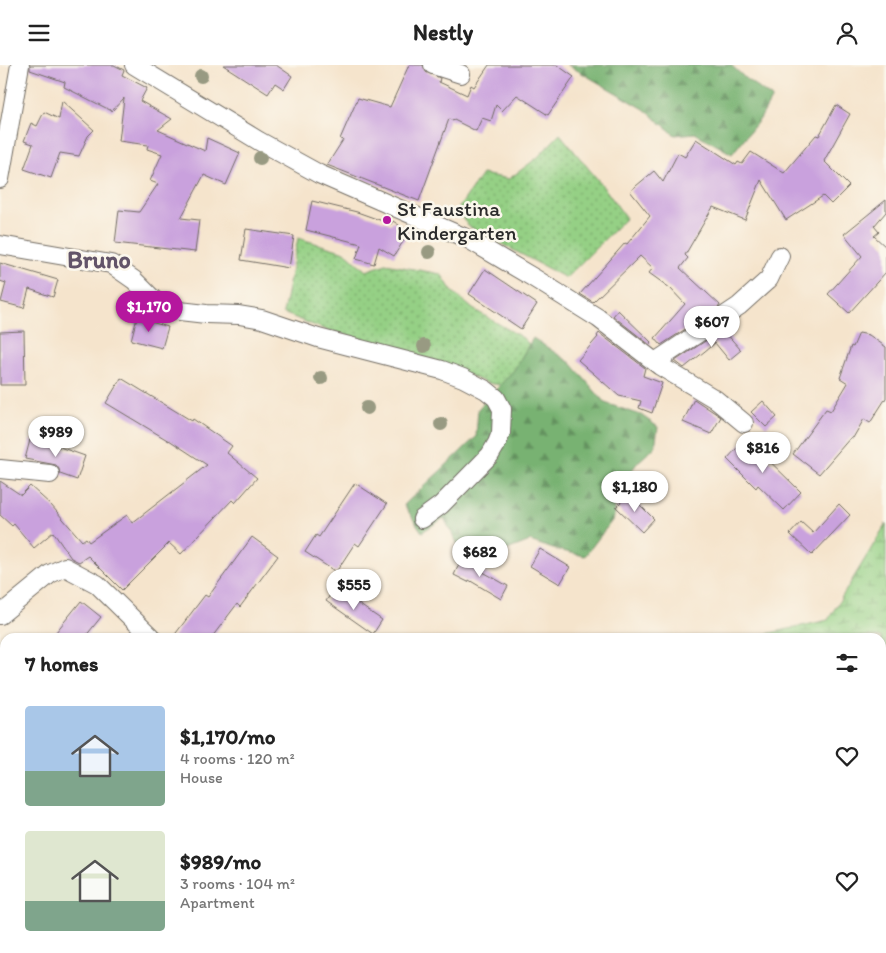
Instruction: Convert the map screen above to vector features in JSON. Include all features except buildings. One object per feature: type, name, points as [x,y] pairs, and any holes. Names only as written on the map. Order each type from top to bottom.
[{"type":"street","points":[[0,179],[20,65]]},
{"type":"street","points":[[134,65],[319,175],[468,239],[598,318],[655,362],[715,399],[744,423]]},
{"type":"street","points":[[433,65],[462,74]]},
{"type":"street","points":[[0,245],[111,264],[134,280],[156,302],[171,309],[206,315],[239,315],[262,319],[318,338],[442,370],[486,390],[496,398],[502,409],[501,433],[497,443],[490,455],[441,505],[422,519]]},
{"type":"street","points":[[655,362],[739,306],[769,279],[780,256]]},
{"type":"street","points":[[0,469],[50,474]]},
{"type":"street","points":[[0,615],[50,574],[65,567],[97,584],[147,633]]},
{"type":"green space","points":[[568,65],[731,65],[772,98],[760,119],[732,154],[695,133],[675,135],[644,109]]},
{"type":"green space","points":[[560,134],[603,186],[626,218],[566,278],[468,226],[458,209],[482,174],[509,179],[537,158]]},
{"type":"green space","points":[[298,238],[345,252],[366,271],[386,264],[441,274],[452,291],[473,309],[523,338],[529,344],[515,370],[500,385],[487,383],[432,360],[326,330],[283,313]]},
{"type":"green space","points":[[533,338],[571,363],[605,403],[641,415],[658,427],[655,447],[638,462],[621,485],[614,499],[614,518],[585,556],[553,549],[530,541],[507,550],[496,566],[477,559],[458,545],[444,518],[422,532],[404,505],[476,437],[478,409],[514,370]]},
{"type":"green space","points":[[886,524],[886,633],[771,633],[828,620]]},
{"type":"place","name":"St Faustina Kindergarten","points":[[387,220]]},
{"type":"district","name":"Bruno","points":[[99,259]]}]
